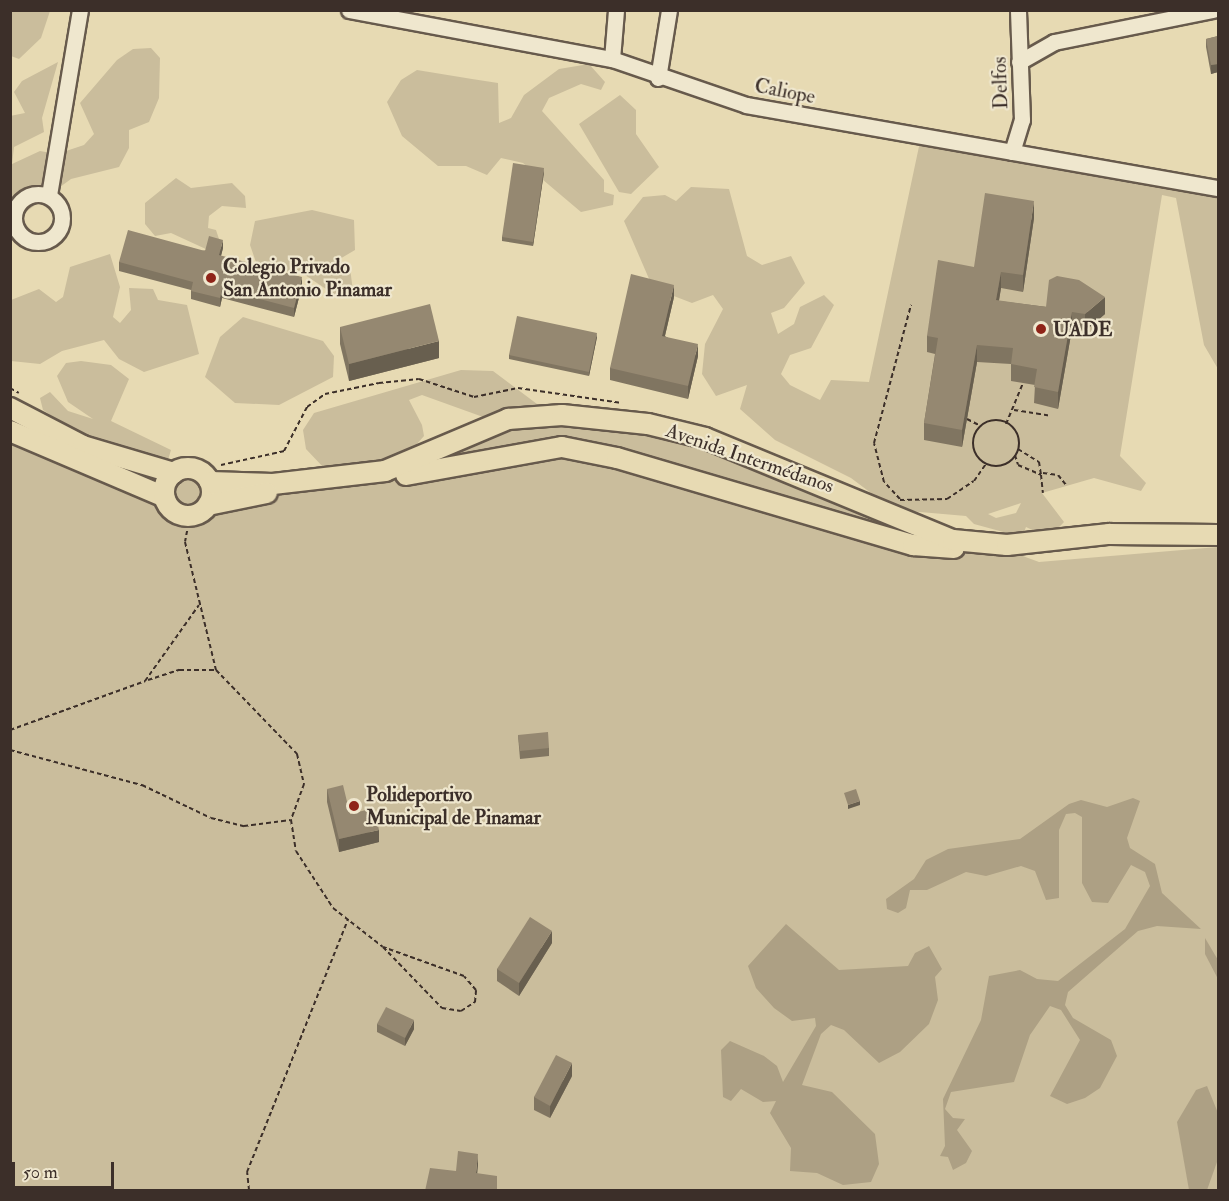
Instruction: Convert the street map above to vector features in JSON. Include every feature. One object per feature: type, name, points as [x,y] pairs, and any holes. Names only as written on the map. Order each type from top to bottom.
[{"type":"main road","points":[[10,408],[83,446],[174,473],[197,470],[210,482],[208,506],[190,516],[174,511],[165,497],[10,431]]},
{"type":"main road","name":"Avenida Intermédanos","points":[[210,482],[273,484],[385,471],[508,419],[562,415],[648,424],[705,438],[953,540],[1007,545],[1109,534],[1218,535]]},
{"type":"main road","name":"Avenida Intermédanos","points":[[208,506],[562,447],[617,458],[913,545],[1007,549],[1109,539],[1218,540]]},
{"type":"main road","points":[[165,497],[174,473]]},
{"type":"street","points":[[49,195],[33,194],[20,202],[12,223],[30,241],[53,236],[62,214],[49,195],[80,10]]},
{"type":"street","name":"Caliope","points":[[349,10],[612,59],[658,78],[746,105],[1218,188]]},
{"type":"street","points":[[612,59],[616,10]]},
{"type":"street","points":[[658,78],[669,10]]},
{"type":"street","points":[[1019,62],[1054,42],[1213,10]]},
{"type":"street","points":[[1018,18],[1029,34],[1054,42]]},
{"type":"street","name":"Delfos","points":[[1012,152],[1022,120],[1018,18]]},
{"type":"path","points":[[911,305],[874,443],[884,482],[900,499],[926,504],[947,499],[974,481],[986,464]]},
{"type":"path","points":[[1006,424],[1014,410],[1023,383]]},
{"type":"path","points":[[1014,410],[1051,416]]},
{"type":"path","points":[[967,419],[981,426]]},
{"type":"path","points":[[992,420],[1006,424],[1017,434],[1015,455],[1003,465],[986,464],[973,448],[981,426],[992,420]]},
{"type":"path","points":[[1017,449],[1032,456],[1042,474],[1042,493]]},
{"type":"path","points":[[1015,455],[1018,465],[1042,474],[1058,475],[1067,486]]},
{"type":"path","points":[[897,507],[900,499]]},
{"type":"path","points":[[190,516],[185,542],[216,670],[297,754],[304,783],[291,820],[296,851],[333,908],[383,947],[442,1008],[461,1011],[475,1002],[476,990],[464,976],[383,947]]},
{"type":"path","points":[[145,681],[200,604]]},
{"type":"path","points":[[10,730],[179,670],[216,670]]},
{"type":"path","points":[[10,750],[142,785],[222,821],[244,826],[291,820]]},
{"type":"path","points":[[249,1191],[247,1172],[348,919]]},
{"type":"shaded area","points":[[10,11],[50,11],[41,38],[19,59],[11,56]]},
{"type":"shaded area","points":[[151,48],[160,58],[159,98],[149,122],[129,130],[129,148],[119,167],[71,179],[27,211],[11,209],[10,116],[25,113],[14,92],[22,81],[58,62],[42,118],[44,132],[14,147],[12,164],[40,151],[57,154],[84,145],[94,134],[80,103],[117,60],[133,49]]},
{"type":"shaded area","points":[[589,64],[605,82],[601,90],[581,84],[549,98],[542,111],[604,180],[604,192],[614,195],[613,205],[581,212],[523,163],[501,158],[487,175],[466,166],[438,166],[402,136],[387,102],[401,80],[417,70],[498,83],[499,123],[511,118],[524,95],[559,69]]},
{"type":"shaded area","points":[[620,95],[636,110],[636,134],[659,167],[631,194],[619,192],[579,124]]},
{"type":"shaded area","points":[[921,137],[1218,191],[1218,369],[1204,345],[1176,198],[1162,195],[1120,456],[1146,483],[1141,491],[1094,478],[1042,493],[1064,522],[1049,538],[1026,527],[1022,537],[974,524],[966,516],[897,510],[1039,562],[1218,547],[1218,1190],[11,1190],[10,431],[100,472],[169,478],[189,468],[205,475],[373,478],[497,422],[422,395],[409,400],[422,425],[424,436],[416,445],[378,463],[324,468],[306,449],[303,430],[314,413],[461,370],[493,371],[549,413],[648,424],[891,508],[851,478],[775,440],[740,409],[747,385],[716,396],[702,374],[705,344],[723,309],[713,295],[692,303],[653,288],[624,221],[643,197],[665,195],[676,201],[691,187],[729,189],[747,256],[762,265],[791,256],[805,283],[784,308],[771,313],[778,334],[794,324],[800,307],[824,295],[834,305],[811,348],[790,355],[781,374],[790,385],[820,400],[831,380],[869,382]],"holes":[[[1021,503],[1016,513],[996,518],[988,514]]]},
{"type":"shaded area","points":[[176,178],[191,188],[232,183],[245,196],[246,208],[222,206],[209,216],[208,228],[216,230],[219,239],[208,250],[171,233],[155,236],[145,224],[145,203]]},
{"type":"shaded area","points":[[312,210],[354,220],[355,250],[338,260],[350,268],[353,291],[335,295],[305,275],[257,265],[250,245],[255,221]]},
{"type":"shaded area","points":[[110,254],[120,287],[113,317],[120,323],[131,310],[129,288],[153,289],[158,300],[187,305],[199,354],[144,372],[119,359],[104,340],[62,351],[40,364],[11,361],[11,300],[39,289],[56,302],[63,297],[70,267]]},
{"type":"shaded area","points":[[243,317],[323,341],[334,356],[333,377],[279,405],[235,403],[205,377],[220,337]]},
{"type":"shaded area","points":[[81,361],[111,365],[129,379],[111,421],[171,450],[168,460],[93,444],[43,410],[40,398],[50,392],[68,411],[93,419],[68,402],[57,376],[66,363]]},
{"type":"shaded area","points":[[1133,798],[1140,801],[1127,838],[1130,848],[1155,864],[1162,893],[1201,929],[1157,926],[1138,931],[1068,992],[1065,1005],[1073,1018],[1111,1040],[1117,1056],[1100,1088],[1085,1098],[1067,1104],[1050,1096],[1080,1040],[1061,1010],[1050,1006],[1030,1035],[1014,1082],[951,1092],[945,1109],[953,1118],[965,1119],[957,1130],[972,1151],[966,1163],[953,1170],[948,1157],[940,1156],[945,1146],[943,1099],[981,1020],[989,976],[1020,970],[1037,979],[1058,981],[1125,929],[1150,886],[1145,872],[1131,865],[1108,903],[1092,902],[1082,883],[1082,817],[1075,813],[1066,814],[1059,830],[1059,898],[1046,900],[1035,871],[1021,866],[986,876],[966,872],[927,890],[910,890],[906,908],[898,913],[887,909],[886,899],[914,879],[926,860],[948,849],[1020,839],[1069,804],[1081,800],[1107,807]]},
{"type":"shaded area","points":[[786,924],[839,970],[908,966],[915,953],[929,946],[942,969],[935,977],[938,1000],[929,1024],[900,1052],[879,1063],[844,1030],[831,1025],[821,1034],[802,1085],[832,1092],[875,1134],[879,1164],[871,1182],[843,1185],[817,1173],[790,1171],[791,1148],[770,1113],[776,1101],[763,1102],[741,1089],[731,1101],[723,1097],[721,1050],[730,1041],[764,1056],[777,1066],[783,1082],[816,1026],[815,1018],[792,1021],[774,1008],[756,988],[748,966]]},
{"type":"shaded area","points":[[1205,938],[1218,960],[1218,979],[1205,954]]},
{"type":"shaded area","points":[[1207,1086],[1218,1113],[1217,1162],[1207,1190],[1189,1190],[1177,1122],[1196,1090]]},
{"type":"building","points":[[1218,36],[1218,64],[1211,65],[1206,39]]},
{"type":"building","points":[[513,163],[544,168],[533,242],[502,237]]},
{"type":"building","points":[[985,193],[1034,201],[1023,275],[1001,272],[996,300],[1046,307],[1049,280],[1057,276],[1079,280],[1105,297],[1085,314],[1072,312],[1058,392],[1034,387],[1037,369],[1011,364],[1013,348],[977,345],[962,430],[924,423],[938,338],[927,336],[938,260],[974,267]]},
{"type":"building","name":"Colegio Privado San Antonio Pinamar","points":[[128,230],[205,251],[209,236],[223,240],[219,255],[302,277],[294,308],[222,289],[220,298],[191,291],[193,282],[119,262]]},
{"type":"building","points":[[631,274],[674,285],[662,336],[698,344],[688,386],[610,368]]},
{"type":"building","points":[[430,304],[439,341],[349,364],[340,327]]},
{"type":"building","points":[[517,316],[597,333],[589,372],[509,355]]},
{"type":"building","points":[[548,732],[549,748],[520,751],[518,735]]},
{"type":"building","points":[[343,785],[350,814],[374,808],[379,830],[339,839],[327,789]]},
{"type":"building","points":[[856,789],[860,801],[848,805],[844,793]]},
{"type":"building","points":[[530,917],[552,931],[519,983],[497,969]]},
{"type":"building","points":[[386,1007],[414,1020],[405,1038],[377,1024]]},
{"type":"building","points":[[556,1055],[572,1063],[550,1106],[534,1097]]},
{"type":"building","points":[[458,1151],[478,1154],[476,1173],[497,1176],[497,1191],[425,1191],[430,1168],[456,1171]]},
{"type":"place","name":"Colegio Privado San Antonio Pinamar","points":[[211,278]]},
{"type":"place","name":"UADE","points":[[1041,329]]},
{"type":"place","name":"Polideportivo Municipal de Pinamar","points":[[354,806]]}]
